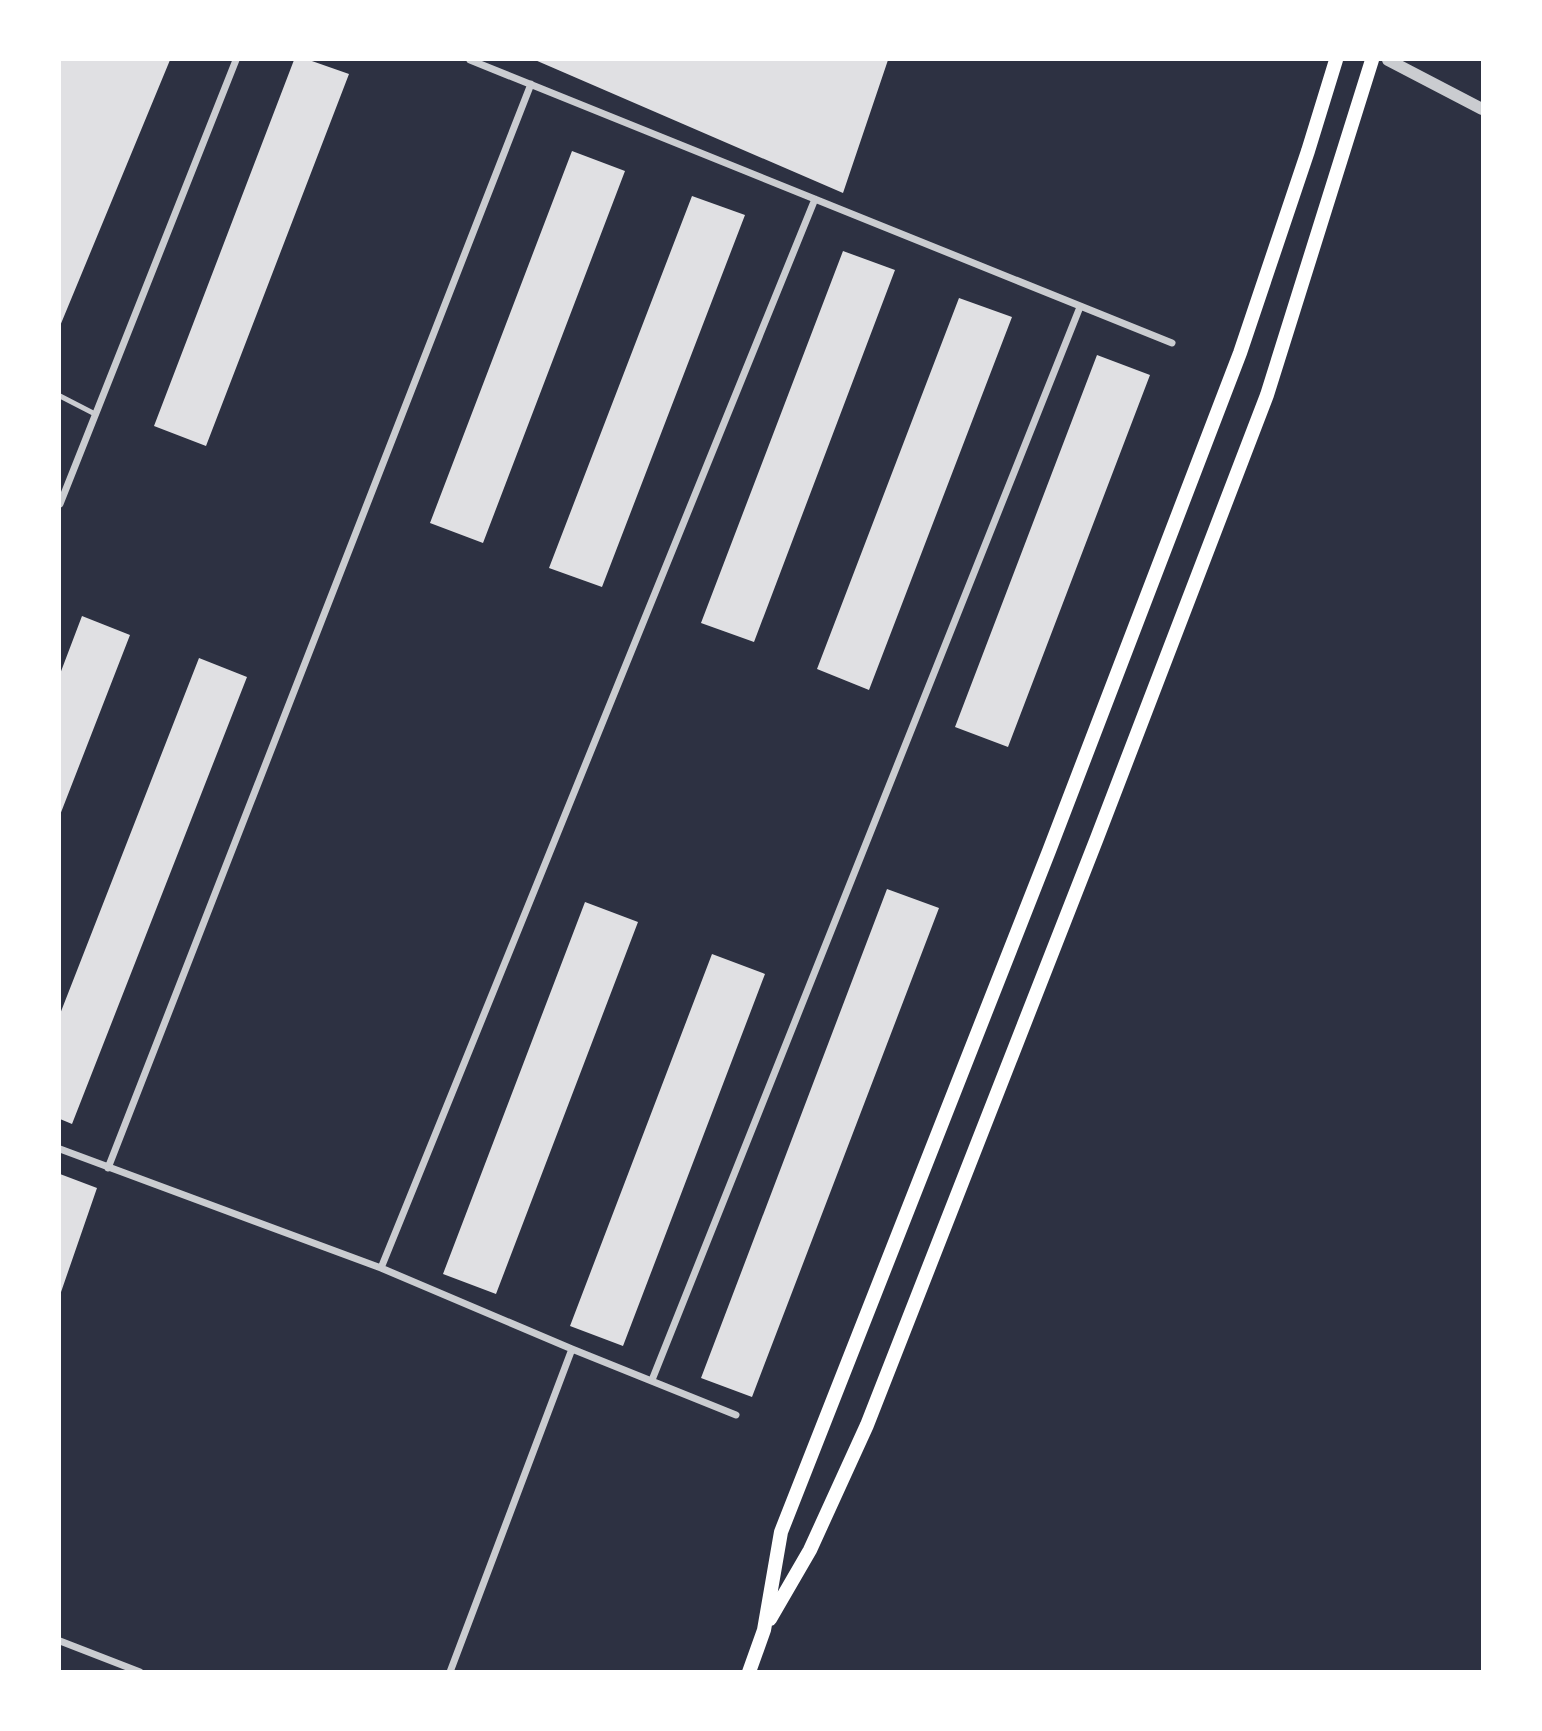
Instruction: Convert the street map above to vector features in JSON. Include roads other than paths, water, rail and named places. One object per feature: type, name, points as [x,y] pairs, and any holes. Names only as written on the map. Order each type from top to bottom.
[{"type":"main road","points":[[764,1630],[781,1532],[1054,838],[1240,353],[1336,60]]},
{"type":"main road","points":[[749,1671],[764,1630],[810,1550],[867,1425],[1097,838],[1267,395],[1372,60]]},
{"type":"street","points":[[60,504],[236,60]]},
{"type":"street","points":[[470,60],[1172,343]]},
{"type":"street","points":[[1388,60],[1482,109]]},
{"type":"street","points":[[108,1168],[531,84]]},
{"type":"street","points":[[381,1269],[815,200]]},
{"type":"street","points":[[652,1380],[1080,307]]},
{"type":"street","points":[[60,1149],[381,1269],[736,1415]]},
{"type":"street","points":[[450,1671],[572,1349]]},
{"type":"street","points":[[60,1641],[140,1671]]},
{"type":"lane","points":[[60,396],[95,414]]}]
